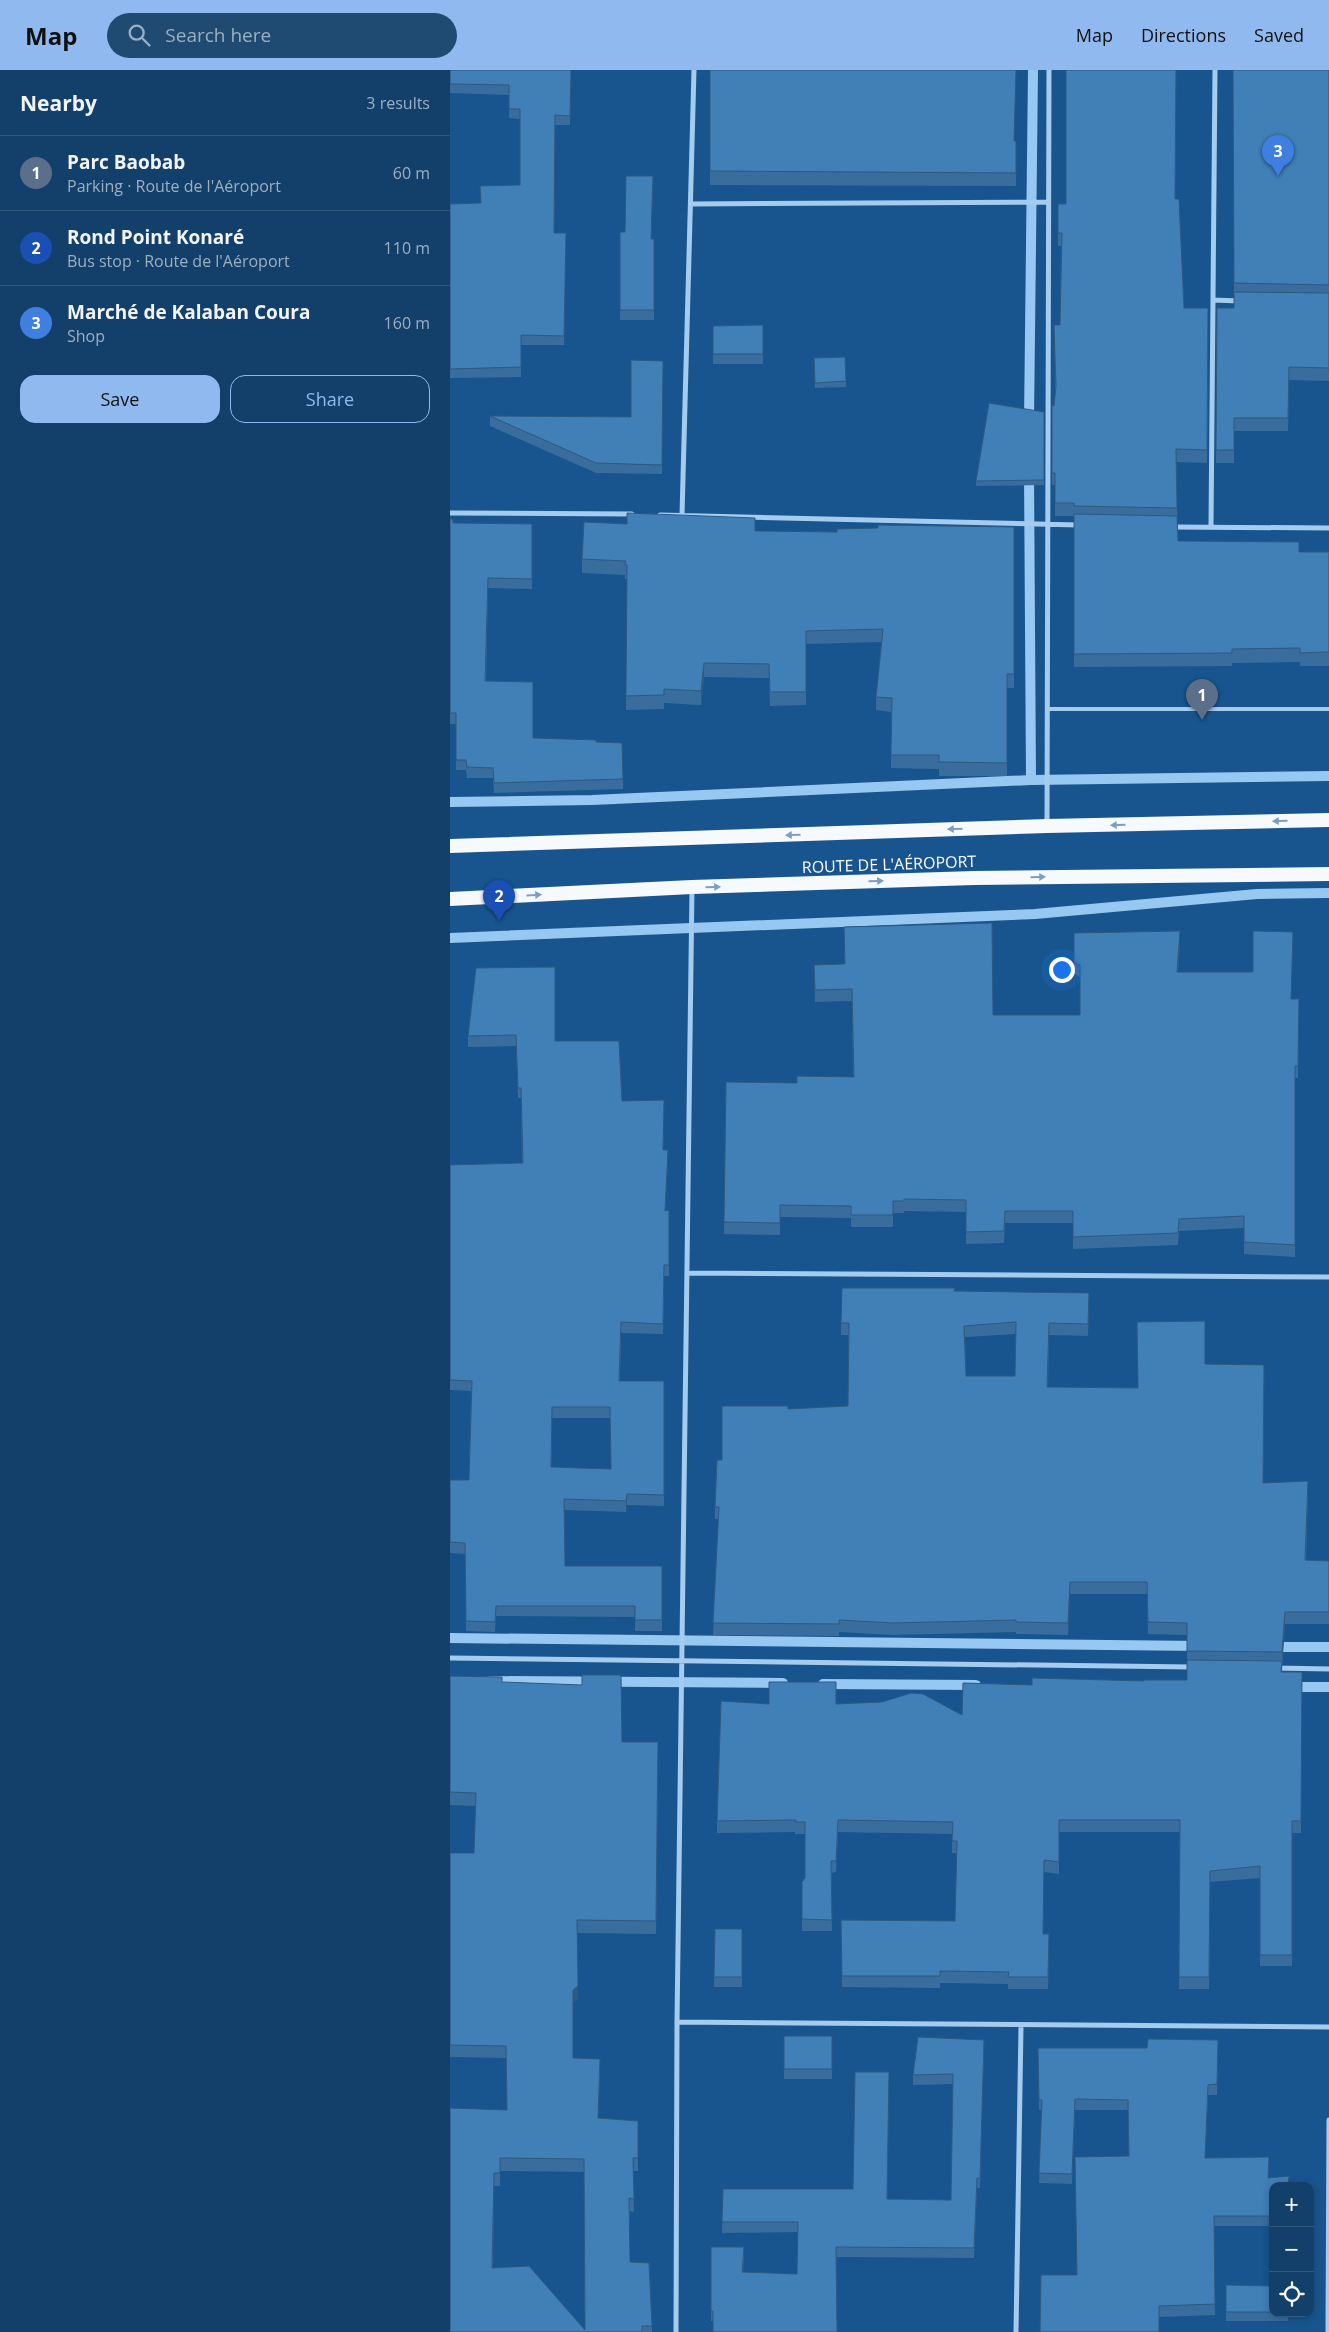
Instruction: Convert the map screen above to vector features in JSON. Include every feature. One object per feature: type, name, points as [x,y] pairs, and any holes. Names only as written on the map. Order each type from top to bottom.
[{"type":"highway","name":"ROUTE DE L'AÉROPORT","points":[[450,846],[1047,826],[1329,820]]},
{"type":"highway","name":"ROUTE DE L'AÉROPORT","points":[[450,899],[692,887],[974,878],[1329,874]]},
{"type":"street","points":[[682,515],[692,204],[694,70]]},
{"type":"street","points":[[1047,826],[1049,70]]},
{"type":"street","points":[[1211,527],[1215,70]]},
{"type":"street","points":[[692,204],[1048,202]]},
{"type":"street","points":[[1213,300],[1252,301]]},
{"type":"street","points":[[450,513],[644,514]]},
{"type":"street","points":[[653,515],[1086,525]]},
{"type":"street","points":[[1163,526],[1329,528]]},
{"type":"street","points":[[676,2332],[677,2022],[692,887]]},
{"type":"street","points":[[687,1273],[1329,1277]]},
{"type":"street","points":[[450,1658],[1200,1667]]},
{"type":"street","points":[[1269,1668],[1329,1668]]},
{"type":"street","points":[[677,2022],[1329,2027]]},
{"type":"street","points":[[1016,2332],[1021,2026]]},
{"type":"street","points":[[1328,2332],[1329,2120]]},
{"type":"lane","points":[[1047,709],[1329,709]]},
{"type":"building","points":[[450,70],[571,70],[570,116],[555,115],[554,233],[566,233],[564,336],[521,335],[521,367],[450,369],[450,204],[481,203],[480,186],[520,185],[520,109],[509,109],[509,85],[450,84]]},
{"type":"building","points":[[710,70],[1016,70],[1014,141],[1016,141],[1016,173],[710,171]]},
{"type":"building","points":[[1066,70],[1176,70],[1175,199],[1179,199],[1184,308],[1208,308],[1207,450],[1176,449],[1177,508],[1074,506],[1074,503],[1055,503],[1055,473],[1052,473],[1052,405],[1054,406],[1056,386],[1054,325],[1060,325],[1062,233],[1058,233],[1058,204],[1066,204]]},
{"type":"building","points":[[1233,70],[1329,70],[1329,285],[1234,283]]},
{"type":"building","points":[[626,176],[653,176],[651,239],[654,239],[654,310],[620,310],[620,232],[625,232]]},
{"type":"building","points":[[1234,292],[1329,293],[1329,368],[1289,367],[1288,418],[1234,418],[1234,450],[1216,450],[1217,308],[1234,308]]},
{"type":"building","points":[[763,325],[763,354],[713,354],[713,326]]},
{"type":"building","points":[[845,357],[846,381],[815,383],[814,358]]},
{"type":"building","points":[[631,360],[663,361],[662,465],[596,463],[490,416],[631,417]]},
{"type":"building","points":[[989,403],[1044,412],[1044,480],[976,481]]},
{"type":"building","points":[[627,513],[755,518],[755,531],[837,532],[837,529],[878,528],[878,525],[1014,527],[1014,674],[1007,674],[1007,763],[939,762],[939,755],[891,755],[892,698],[876,697],[883,629],[806,631],[806,692],[770,692],[769,664],[704,663],[701,691],[664,689],[664,695],[626,696],[626,561],[582,559],[584,522],[627,524]]},
{"type":"building","points":[[1074,514],[1177,516],[1178,541],[1299,542],[1299,552],[1329,552],[1329,652],[1300,653],[1300,648],[1232,649],[1232,653],[1074,654]]},
{"type":"building","points":[[450,519],[453,519],[453,523],[532,524],[532,579],[488,578],[485,681],[533,682],[533,738],[596,740],[596,742],[622,743],[623,779],[494,783],[493,768],[467,767],[466,760],[456,760],[456,713],[450,713]]},
{"type":"building","points":[[992,923],[993,1015],[1080,1015],[1080,965],[1074,962],[1074,933],[1180,931],[1177,972],[1253,972],[1253,931],[1293,932],[1291,999],[1299,999],[1298,1066],[1295,1066],[1295,1245],[1244,1242],[1244,1216],[1179,1219],[1178,1233],[1073,1237],[1073,1211],[1005,1211],[1004,1231],[966,1232],[966,1200],[904,1199],[904,1201],[893,1201],[893,1215],[851,1215],[851,1206],[780,1205],[780,1223],[724,1222],[726,1082],[797,1083],[797,1076],[854,1077],[852,989],[815,990],[814,965],[845,964],[844,927]]},
{"type":"building","points":[[555,967],[555,1041],[619,1041],[622,1101],[664,1100],[663,1150],[668,1150],[665,1211],[669,1210],[669,1265],[664,1265],[663,1324],[621,1322],[619,1381],[664,1381],[664,1495],[627,1494],[626,1501],[564,1499],[565,1566],[662,1566],[662,1620],[635,1620],[635,1606],[496,1606],[495,1622],[466,1621],[465,1543],[450,1542],[450,1480],[469,1480],[472,1381],[450,1380],[450,1165],[523,1163],[521,1088],[518,1088],[516,1035],[468,1036],[476,968]],"holes":[[[552,1407],[610,1407],[611,1469],[551,1467]]]},
{"type":"building","points":[[842,1288],[955,1288],[954,1291],[1089,1293],[1088,1324],[1049,1323],[1047,1387],[1138,1388],[1137,1322],[1205,1321],[1205,1364],[1264,1365],[1263,1483],[1308,1481],[1305,1560],[1329,1561],[1329,1612],[1285,1612],[1282,1652],[1187,1651],[1187,1623],[1148,1622],[1147,1582],[1070,1582],[1068,1623],[1016,1622],[1016,1620],[893,1623],[839,1620],[839,1624],[713,1623],[719,1507],[715,1507],[717,1460],[722,1460],[722,1406],[788,1406],[788,1409],[848,1406],[849,1323],[841,1323]],"holes":[[[1016,1322],[1015,1376],[966,1376],[964,1326]]]},
{"type":"building","points":[[1187,1660],[1282,1661],[1281,1672],[1302,1672],[1301,1821],[1292,1821],[1292,1955],[1260,1955],[1260,1866],[1210,1871],[1209,1977],[1179,1977],[1180,1820],[1059,1820],[1059,1862],[1044,1860],[1043,1934],[1049,1934],[1048,1977],[1008,1977],[1009,1972],[940,1971],[940,1976],[842,1976],[841,1920],[955,1921],[957,1841],[952,1841],[953,1822],[838,1820],[836,1861],[831,1861],[832,1920],[802,1919],[802,1882],[805,1878],[805,1822],[795,1822],[796,1820],[717,1821],[721,1701],[769,1704],[769,1682],[836,1682],[836,1704],[882,1702],[911,1693],[923,1694],[962,1715],[963,1683],[1032,1685],[1032,1678],[1144,1681],[1187,1680]]},
{"type":"building","points":[[582,1675],[621,1675],[622,1742],[658,1742],[656,1921],[577,1920],[578,1986],[573,1990],[573,2058],[600,2059],[598,2118],[638,2121],[638,2158],[633,2158],[634,2199],[629,2198],[630,2262],[649,2263],[652,2326],[642,2326],[642,2332],[450,2332],[450,2108],[507,2110],[506,2046],[450,2045],[450,1853],[474,1853],[476,1793],[450,1792],[450,1676],[502,1677],[502,1682],[582,1685]],"holes":[[[500,2158],[584,2159],[585,2330],[529,2266],[492,2268],[494,2173],[500,2173]]]},
{"type":"building","points":[[715,1929],[742,1929],[742,1977],[714,1977]]},
{"type":"building","points":[[784,2036],[832,2036],[832,2069],[784,2069]]},
{"type":"building","points":[[918,2037],[984,2040],[980,2178],[977,2178],[974,2248],[836,2247],[837,2332],[713,2332],[713,2311],[711,2311],[711,2247],[744,2247],[742,2272],[797,2274],[798,2222],[722,2222],[723,2189],[853,2189],[855,2072],[889,2072],[887,2199],[951,2200],[953,2074],[913,2075]]},
{"type":"building","points":[[1148,2039],[1218,2040],[1217,2084],[1208,2085],[1205,2158],[1269,2157],[1268,2178],[1289,2176],[1288,2182],[1269,2182],[1269,2216],[1214,2216],[1215,2304],[1159,2306],[1159,2332],[1040,2332],[1041,2275],[1077,2275],[1075,2157],[1129,2156],[1128,2100],[1075,2099],[1072,2174],[1039,2173],[1042,2100],[1039,2100],[1038,2048],[1147,2048]]},
{"type":"building","points":[[1226,2285],[1269,2286],[1269,2312],[1226,2312]]},
{"type":"waterway","points":[[1029,421],[1033,70]]},
{"type":"waterway","points":[[1029,473],[1031,780]]},
{"type":"waterway","points":[[450,802],[592,800],[1031,780],[1329,776]]},
{"type":"waterway","points":[[450,938],[1035,914],[1257,894],[1329,893]]},
{"type":"waterway","points":[[450,1638],[1201,1646]]},
{"type":"waterway","points":[[1270,1647],[1329,1647]]},
{"type":"waterway","points":[[490,1681],[783,1683]]},
{"type":"waterway","points":[[823,1684],[976,1685]]},
{"type":"waterway","points":[[1290,1687],[1329,1687]]},
{"type":"place","name":"Marché de Kalaban Coura","points":[[1278,176]]},
{"type":"place","name":"Parc Baobab","points":[[1202,720]]},
{"type":"place","name":"Rond Point Konaré","points":[[499,921]]}]
